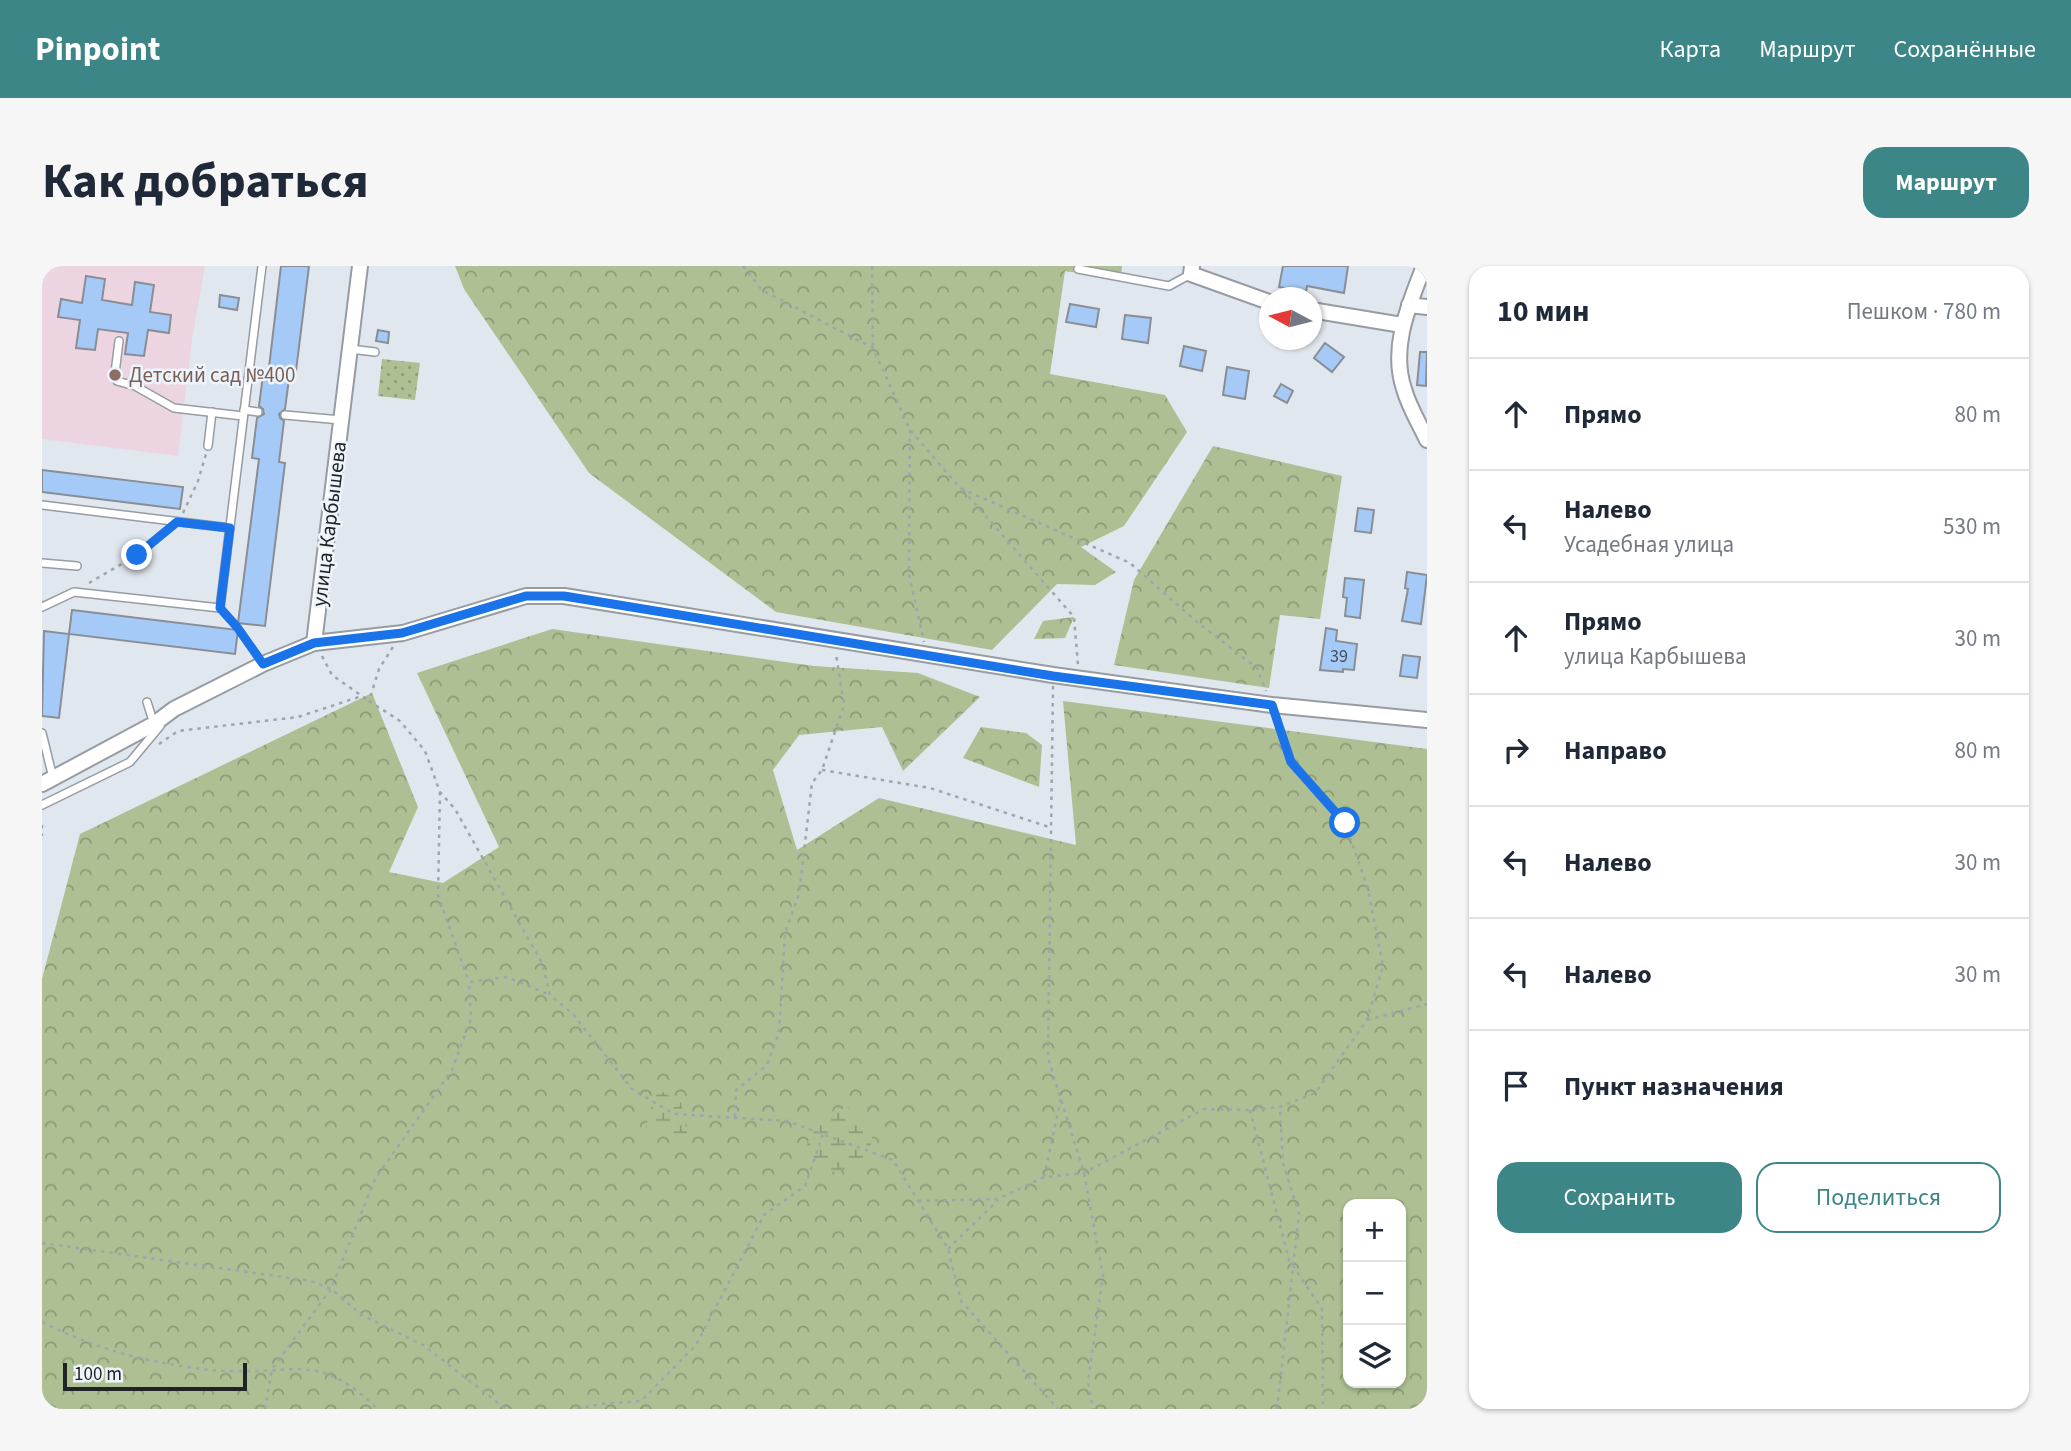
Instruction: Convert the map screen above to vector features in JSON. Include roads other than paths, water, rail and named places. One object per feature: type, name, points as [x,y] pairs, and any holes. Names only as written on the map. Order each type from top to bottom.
[{"type":"street","name":"улица Карбышева","points":[[314,643],[360,266]]},
{"type":"street","points":[[1424,266],[1402,324],[1398,360],[1404,389],[1427,440]]},
{"type":"street","points":[[1192,270],[1259,298]]},
{"type":"street","points":[[1409,305],[1427,307]]},
{"type":"street","points":[[1322,312],[1402,324]]},
{"type":"street","points":[[48,781],[154,724],[174,709],[263,664],[314,643],[402,633],[526,596],[564,596],[1053,676],[1272,705],[1427,720]]},
{"type":"lane","points":[[42,607],[74,592],[220,608],[262,266]]},
{"type":"lane","points":[[1078,269],[1169,286],[1192,270]]},
{"type":"lane","points":[[119,341],[115,373],[117,380],[135,386],[174,408],[212,412],[258,412]]},
{"type":"lane","points":[[350,349],[375,352]]},
{"type":"lane","points":[[208,446],[212,412]]},
{"type":"lane","points":[[285,415],[341,420]]},
{"type":"lane","points":[[42,505],[230,528]]},
{"type":"lane","points":[[42,563],[77,566]]},
{"type":"lane","points":[[147,702],[154,724]]},
{"type":"lane","points":[[42,805],[130,762],[174,709]]},
{"type":"lane","points":[[42,733],[48,781]]},
{"type":"place","name":"Детский сад №400","points":[[115,375]]}]
